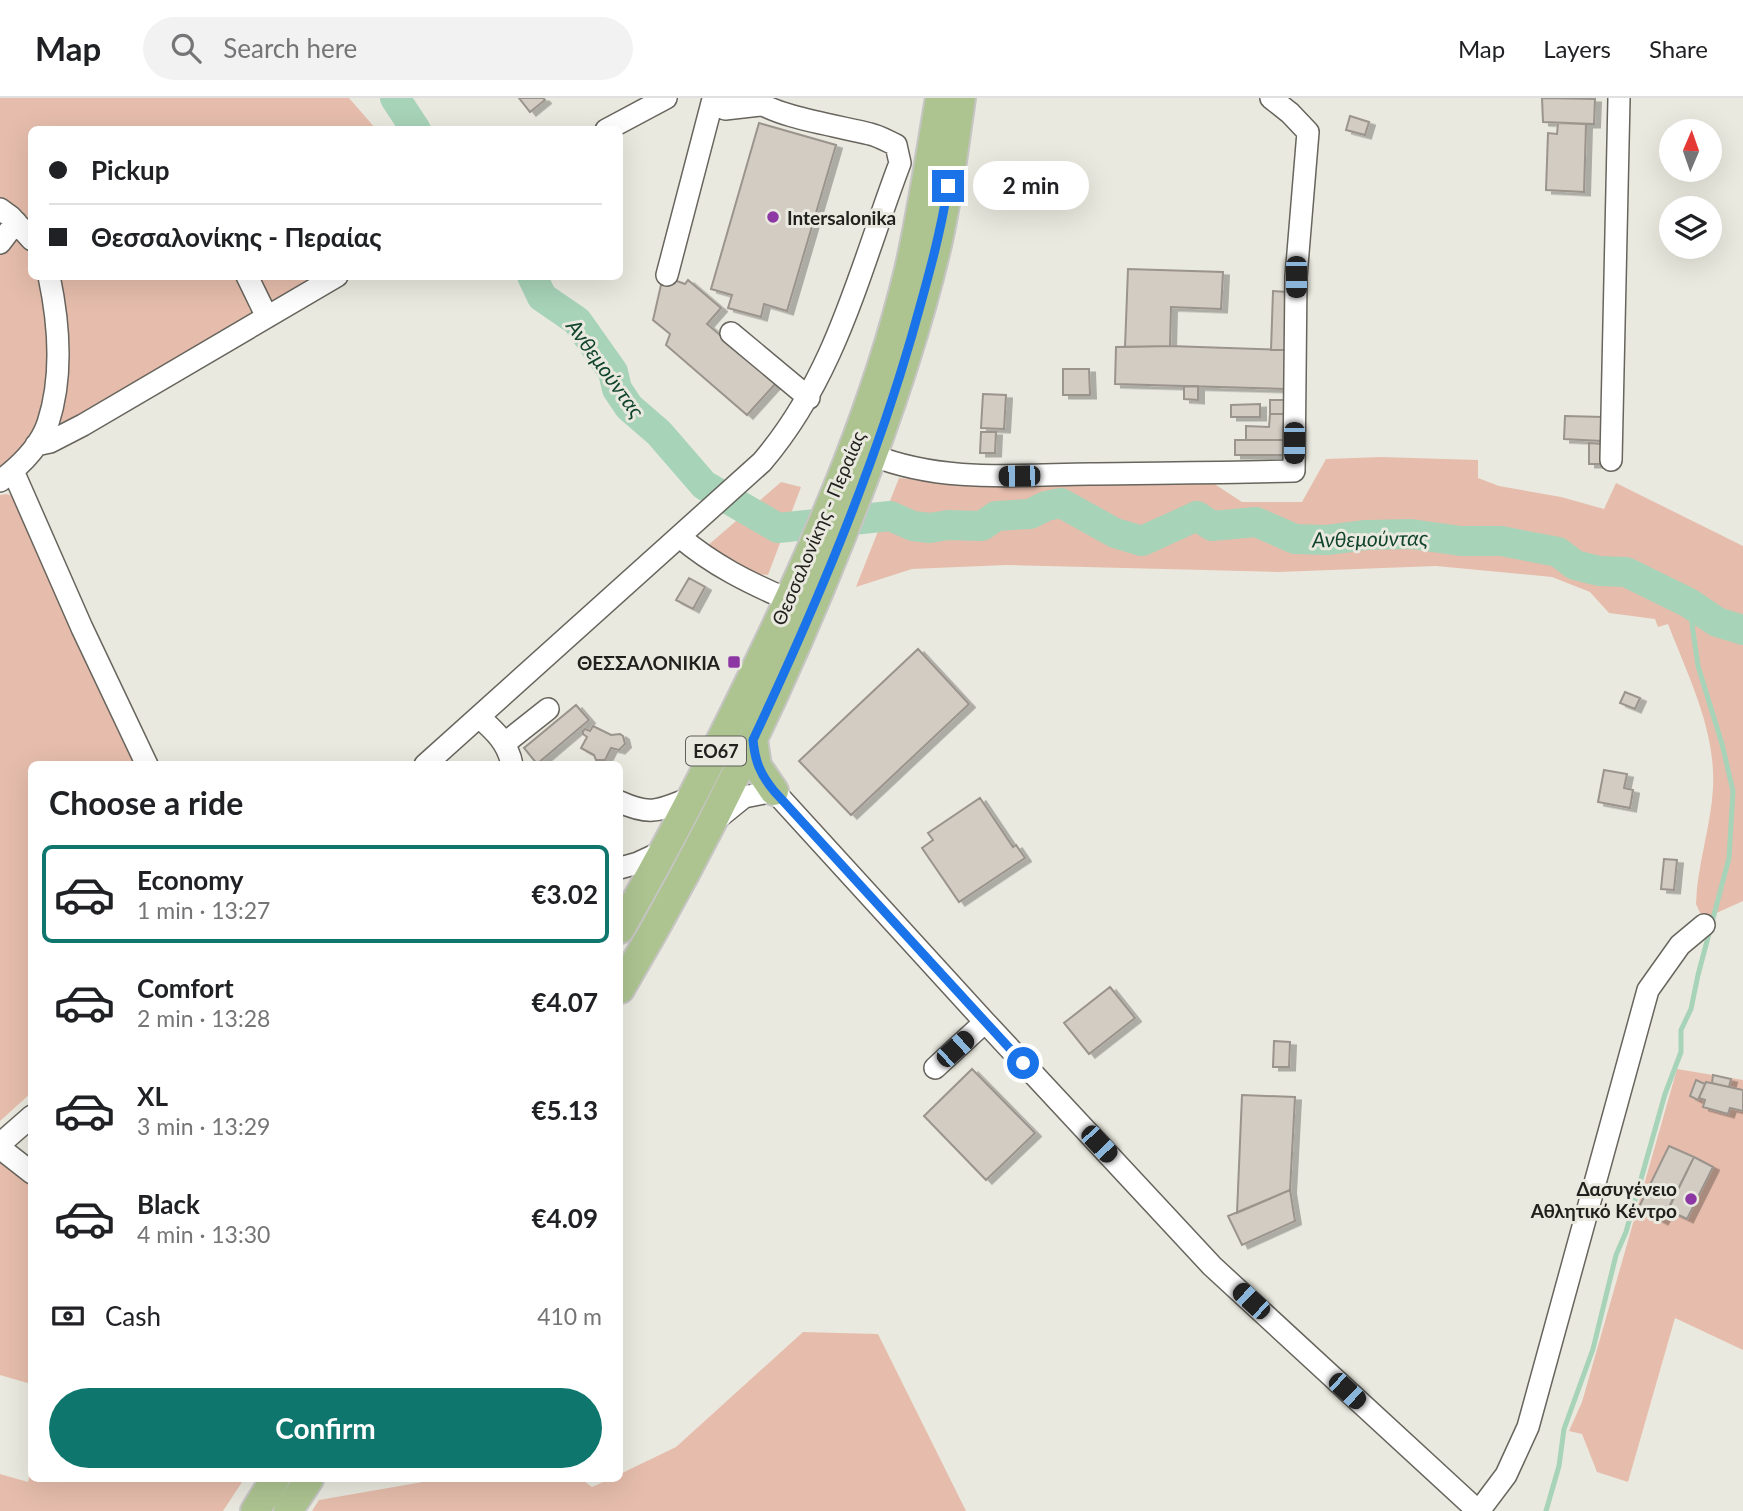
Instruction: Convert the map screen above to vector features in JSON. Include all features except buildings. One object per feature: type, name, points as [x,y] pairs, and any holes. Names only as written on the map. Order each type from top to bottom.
[{"type":"main road","name":"Θεσσαλονίκης - Περαίας","points":[[623,984],[711,825],[753,740],[851,485],[866,411],[909,271],[940,98]]},
{"type":"main road","name":"Θεσσαλονίκης - Περαίας","points":[[851,485],[872,455],[903,366],[932,265],[944,210],[961,98]]},
{"type":"main road","name":"Θεσσαλονίκης - Περαίας","points":[[623,924],[693,797],[789,600],[815,573]]},
{"type":"main road","points":[[753,740],[757,766],[774,791]]},
{"type":"main road","points":[[255,1511],[273,1482]]},
{"type":"main road","points":[[288,1511],[307,1482]]},
{"type":"street","points":[[614,126],[666,98]]},
{"type":"street","points":[[872,455],[894,464],[928,472],[996,476],[1294,471],[1296,277],[1308,132],[1271,98]]},
{"type":"street","points":[[1611,460],[1619,98]]},
{"type":"street","points":[[430,761],[762,462],[783,437],[809,398],[845,316],[900,163],[896,145],[874,135],[757,101],[725,109],[713,99],[667,275]]},
{"type":"street","points":[[8,215],[28,236]]},
{"type":"street","points":[[0,243],[8,215]]},
{"type":"street","points":[[49,280],[57,322],[56,371],[48,424],[36,444],[7,476],[145,761]]},
{"type":"street","points":[[249,280],[267,317]]},
{"type":"street","points":[[36,444],[67,434],[331,280]]},
{"type":"street","points":[[731,333],[809,398]]},
{"type":"street","points":[[680,537],[722,568],[789,600]]},
{"type":"street","points":[[505,743],[548,709]]},
{"type":"street","points":[[479,717],[505,743],[511,761]]},
{"type":"street","points":[[711,825],[744,797],[774,791],[1212,1266],[1468,1508],[1506,1475],[1528,1427],[1648,990],[1680,945],[1704,925]]},
{"type":"street","points":[[623,803],[637,810],[654,811],[693,797]]},
{"type":"street","points":[[623,867],[666,849]]},
{"type":"street","points":[[935,1068],[985,1022]]},
{"type":"street","points":[[28,1120],[0,1146],[28,1170]]},
{"type":"shaded area","points":[[0,98],[349,98],[373,126],[28,126],[28,225],[0,199]]},
{"type":"shaded area","points":[[16,231],[28,247],[28,280],[41,280],[47,366],[42,411],[35,431],[23,451],[0,469],[0,254]]},
{"type":"shaded area","points":[[56,280],[312,280],[71,423],[63,424],[58,419]]},
{"type":"shaded area","points":[[1381,457],[1478,460],[1478,478],[1499,486],[1561,497],[1604,509],[1616,483],[1743,546],[1743,901],[1703,919],[1696,904],[1712,803],[1713,766],[1699,704],[1668,624],[1658,627],[1655,619],[1609,613],[1590,592],[1552,577],[1436,566],[1278,572],[1006,565],[912,569],[856,587],[899,478],[1210,481],[1242,502],[1302,502],[1326,459]]},
{"type":"shaded area","points":[[781,482],[801,487],[768,575],[755,574],[706,547]]},
{"type":"shaded area","points":[[0,495],[15,497],[136,761],[28,761],[28,1096],[0,1121]]},
{"type":"shaded area","name":"Δασυγένειο Αθλητικό Κέντρο","points":[[1677,1069],[1743,1080],[1743,1350],[1675,1318],[1628,1482],[1597,1472],[1582,1434],[1569,1431],[1582,1402]]},
{"type":"shaded area","points":[[4,1158],[28,1178],[28,1383],[0,1375],[0,1161]]},
{"type":"shaded area","points":[[803,1332],[878,1334],[966,1511],[312,1511],[319,1500],[423,1482],[585,1482],[592,1487],[603,1482],[623,1482],[623,1473],[676,1447]]},
{"type":"shaded area","points":[[0,1474],[28,1482],[242,1482],[223,1511],[0,1511]]},
{"type":"waterway","name":"Ανθεμούντας","points":[[395,98],[413,126]]},
{"type":"waterway","name":"Ανθεμούντας","points":[[534,280],[542,297],[577,321],[613,372],[617,389],[629,407],[659,433],[704,485],[778,528],[890,516],[913,526],[930,528],[948,525],[982,526],[996,516],[1030,514],[1046,506],[1061,503],[1115,533],[1142,541],[1197,516],[1212,526],[1256,522],[1295,539],[1327,540],[1366,535],[1411,534],[1461,541],[1501,541],[1558,552],[1575,565],[1599,571],[1626,572],[1689,603],[1717,622],[1743,630]]},
{"type":"waterway","points":[[1546,1511],[1559,1466],[1564,1429],[1593,1349],[1616,1255],[1626,1232],[1665,1094],[1681,1052],[1681,1030],[1691,1009],[1729,858],[1733,791],[1698,666],[1689,603]]},
{"type":"place","name":"Intersalonika","points":[[773,217]]},
{"type":"place","name":"ΘΕΣΣΑΛΟΝΙΚΙΑ","points":[[734,662]]},
{"type":"place","name":"Δασυγένειο Αθλητικό Κέντρο","points":[[1691,1199]]},
{"type":"route","points":[[948,186],[930,275],[889,409],[826,576],[753,740],[757,766],[763,778],[1023,1063]]}]
